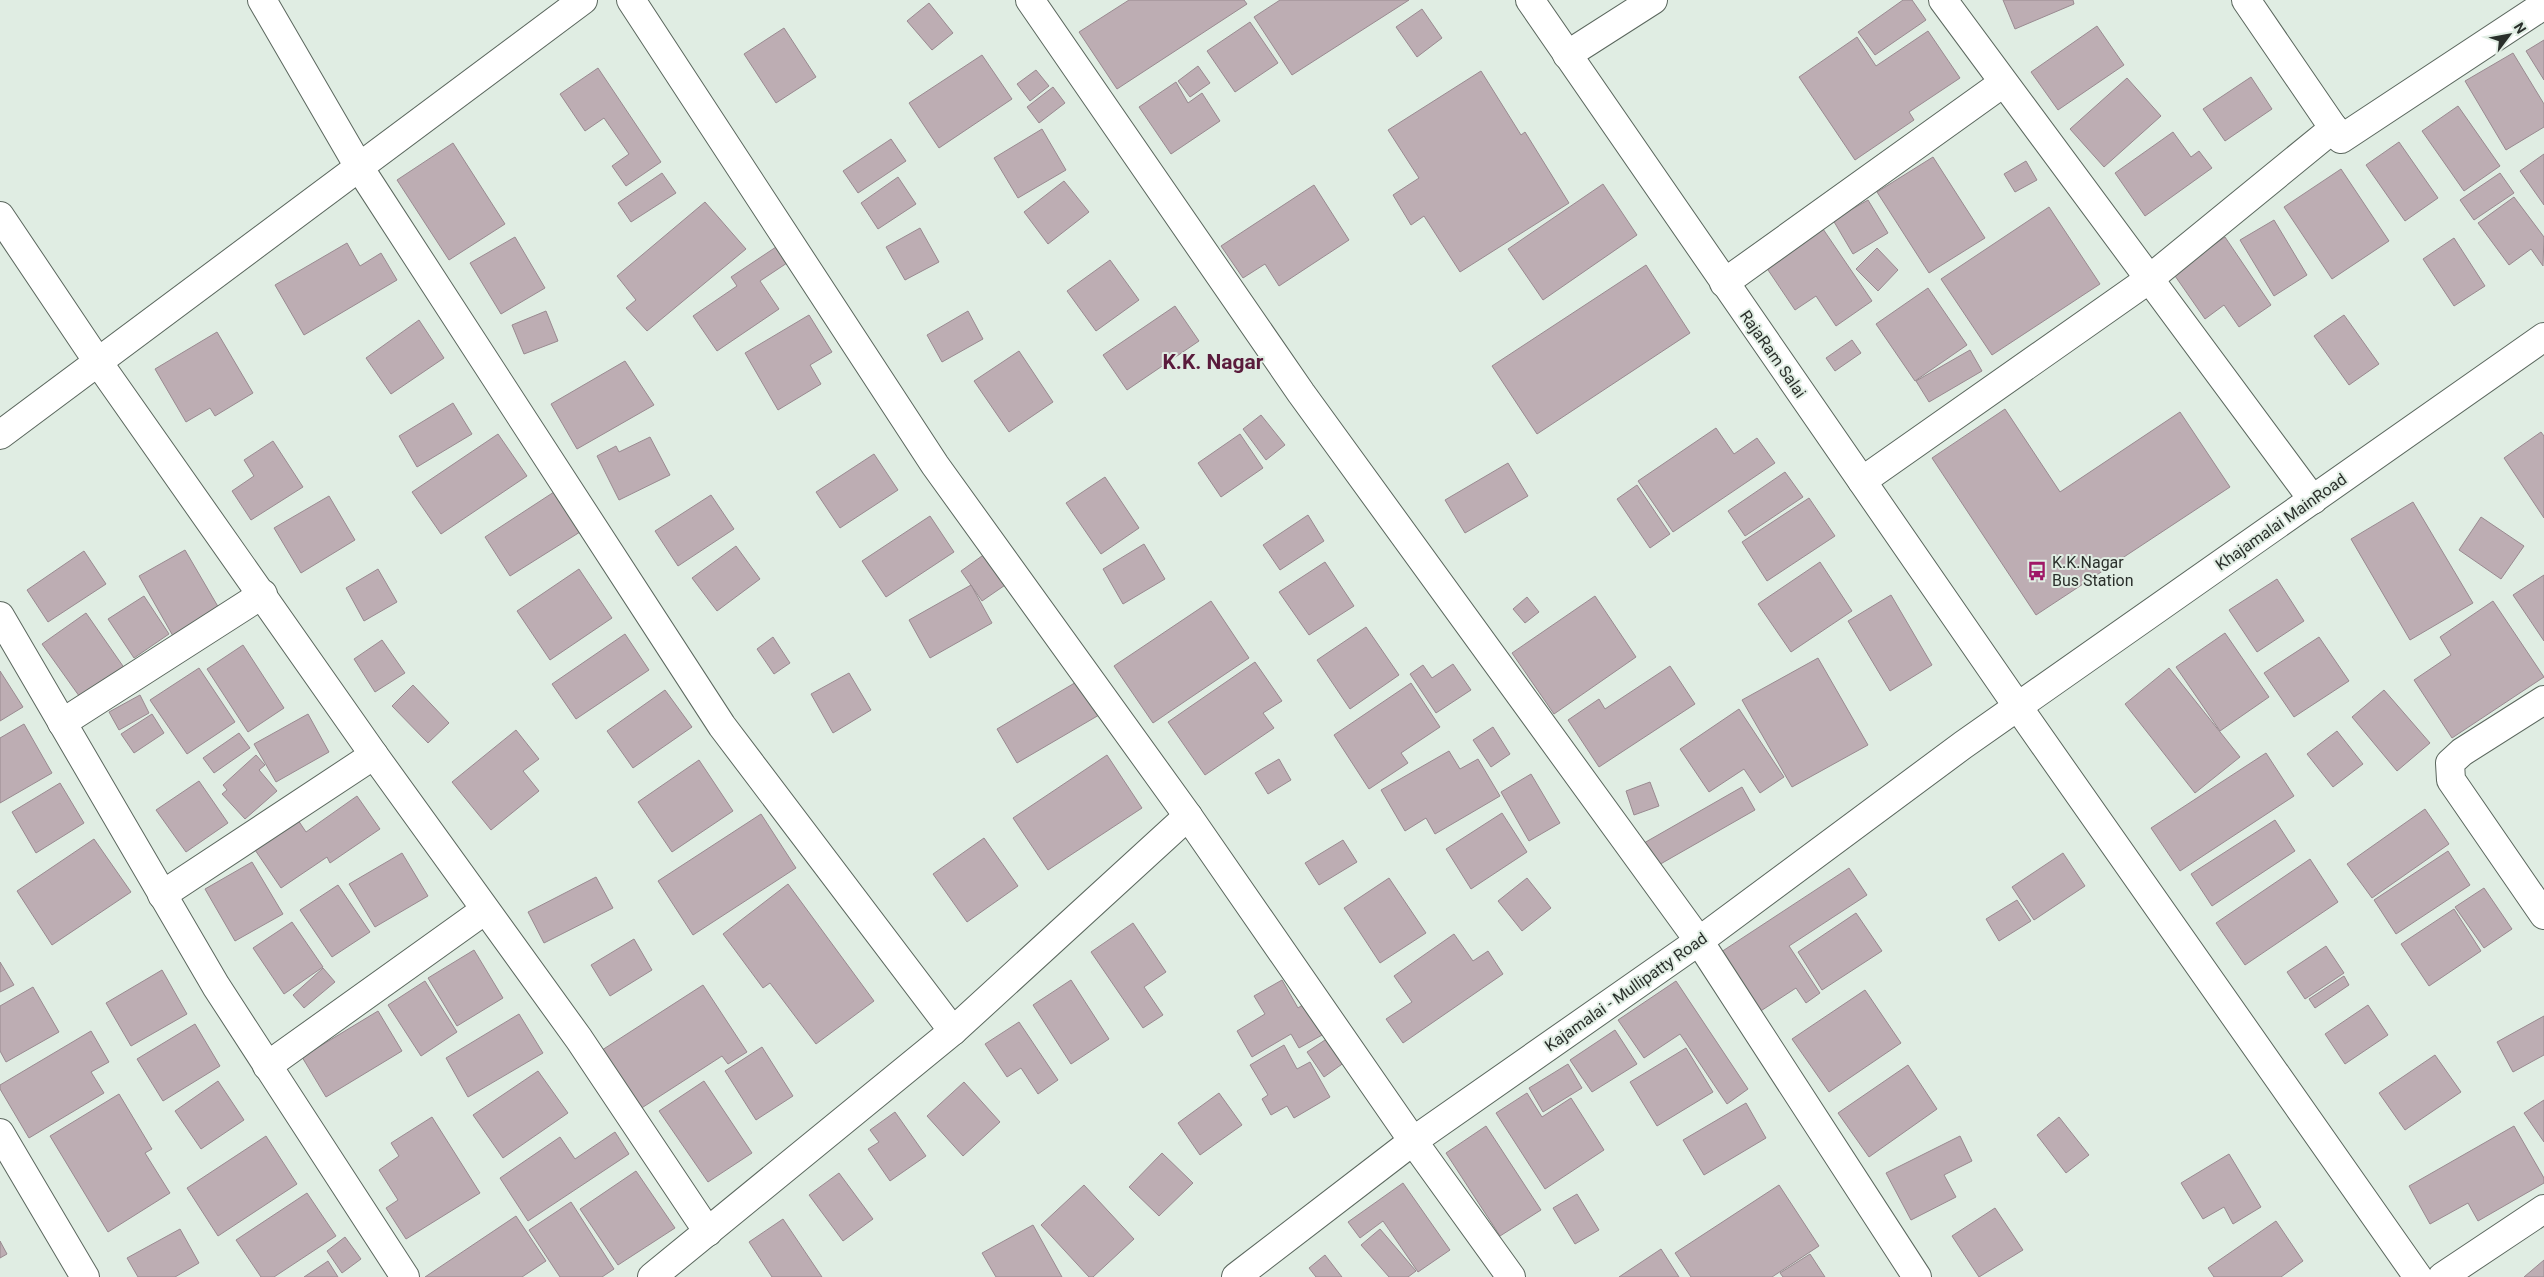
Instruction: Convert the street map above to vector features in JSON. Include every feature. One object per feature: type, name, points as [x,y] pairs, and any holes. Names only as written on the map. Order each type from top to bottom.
[{"type":"street","points":[[262,0],[359,167],[722,726],[953,1030]]},
{"type":"street","points":[[0,435],[583,0]]},
{"type":"street","points":[[631,0],[934,465],[1188,816],[1413,1141],[1512,1277]]},
{"type":"street","points":[[1030,0],[1301,393],[1699,941],[1917,1277]]},
{"type":"street","name":"RajaRam Salai","points":[[1530,0],[2018,707],[2418,1277]]},
{"type":"street","points":[[1567,55],[1653,0]]},
{"type":"street","points":[[1943,0],[2148,280],[2313,500]]},
{"type":"street","points":[[2246,0],[2341,139],[2544,5]]},
{"type":"street","points":[[1724,283],[2003,83]]},
{"type":"street","points":[[1862,481],[2148,280],[2334,128]]},
{"type":"street","points":[[0,216],[98,362],[263,594],[374,755],[578,1040],[708,1232]]},
{"type":"street","name":"Khajamalai MainRoad","points":[[2018,707],[2544,337]]},
{"type":"street","points":[[62,723],[263,594]]},
{"type":"street","points":[[0,616],[162,895],[267,1066],[405,1277]]},
{"type":"street","points":[[2544,700],[2470,747],[2450,763],[2450,780],[2544,915]]},
{"type":"street","name":"Kajamalai - Mullipatty Road","points":[[1236,1277],[1413,1141],[1699,941],[2018,707]]},
{"type":"street","points":[[162,895],[374,755]]},
{"type":"street","points":[[652,1277],[953,1030],[1188,816]]},
{"type":"street","points":[[267,1066],[485,910]]},
{"type":"street","points":[[0,1133],[85,1277]]},
{"type":"street","points":[[2442,1277],[2544,1209]]},
{"type":"building","points":[[1129,0],[1244,0],[1247,4],[1117,89],[1079,32]]},
{"type":"building","points":[[1280,0],[1409,0],[1292,75],[1254,17]]},
{"type":"building","points":[[1903,0],[1912,0],[1926,20],[1875,55],[1858,32]]},
{"type":"building","points":[[2003,0],[2073,0],[2074,4],[2015,29]]},
{"type":"building","points":[[929,3],[953,33],[932,50],[907,21]]},
{"type":"building","points":[[1422,9],[1442,38],[1417,57],[1396,27]]},
{"type":"building","points":[[1250,22],[1278,63],[1235,92],[1207,51]]},
{"type":"building","points":[[2097,26],[2124,65],[2058,110],[2031,72]]},
{"type":"building","points":[[784,28],[816,77],[776,103],[744,54]]},
{"type":"building","points":[[1928,31],[1960,78],[1909,112],[1914,120],[1855,160],[1799,77],[1857,37],[1876,66]]},
{"type":"building","points":[[2544,40],[2544,80],[2526,51]]},
{"type":"building","points":[[2513,53],[2544,104],[2544,127],[2506,150],[2465,81]]},
{"type":"building","points":[[982,55],[1012,99],[939,148],[909,103]]},
{"type":"building","points":[[1198,66],[1210,83],[1190,97],[1178,81]]},
{"type":"building","points":[[598,68],[661,162],[626,186],[612,166],[629,154],[604,118],[585,131],[560,94]]},
{"type":"building","points":[[1036,70],[1049,86],[1030,101],[1017,84]]},
{"type":"building","points":[[1481,71],[1521,135],[1525,132],[1569,203],[1460,272],[1424,216],[1411,225],[1393,195],[1419,178],[1388,130]]},
{"type":"building","points":[[2251,77],[2272,109],[2225,141],[2203,109]]},
{"type":"building","points":[[2127,78],[2161,116],[2104,167],[2070,129]]},
{"type":"building","points":[[1176,82],[1188,103],[1202,93],[1220,121],[1171,154],[1139,107]]},
{"type":"building","points":[[1053,87],[1065,103],[1039,123],[1027,107]]},
{"type":"building","points":[[2458,106],[2500,166],[2464,191],[2422,131]]},
{"type":"building","points":[[1042,129],[1066,170],[1018,198],[994,158]]},
{"type":"building","points":[[2173,132],[2191,157],[2199,151],[2212,168],[2145,216],[2115,173]]},
{"type":"building","points":[[891,139],[906,161],[858,193],[843,171]]},
{"type":"building","points":[[2399,142],[2438,198],[2405,221],[2366,165]]},
{"type":"building","points":[[453,143],[505,224],[449,260],[397,180]]},
{"type":"building","points":[[2544,154],[2544,205],[2520,171]]},
{"type":"building","points":[[1933,157],[1985,238],[1929,273],[1877,192]]},
{"type":"building","points":[[2026,161],[2037,180],[2015,192],[2004,174]]},
{"type":"building","points":[[2341,169],[2389,241],[2332,279],[2284,207]]},
{"type":"building","points":[[662,173],[676,193],[631,222],[618,203]]},
{"type":"building","points":[[2500,173],[2514,193],[2474,220],[2460,200]]},
{"type":"building","points":[[898,177],[916,204],[878,229],[861,203]]},
{"type":"building","points":[[1064,181],[1089,212],[1048,244],[1024,212]]},
{"type":"building","points":[[1603,184],[1637,235],[1543,300],[1508,249]]},
{"type":"building","points":[[1314,185],[1349,240],[1279,286],[1265,264],[1243,278],[1221,246]]},
{"type":"building","points":[[2514,197],[2544,237],[2543,266],[2531,249],[2509,265],[2478,223]]},
{"type":"building","points":[[1868,200],[1888,233],[1853,254],[1833,220]]},
{"type":"building","points":[[705,202],[746,249],[647,331],[626,308],[636,300],[617,276]]},
{"type":"building","points":[[2049,207],[2100,284],[1992,355],[1941,279]]},
{"type":"building","points":[[2274,220],[2307,275],[2274,296],[2240,240]]},
{"type":"building","points":[[920,228],[939,262],[905,280],[886,247]]},
{"type":"building","points":[[1823,229],[1872,301],[1836,326],[1816,296],[1795,310],[1766,267]]},
{"type":"building","points":[[515,237],[545,288],[501,314],[470,263]]},
{"type":"building","points":[[2225,237],[2271,305],[2239,327],[2224,305],[2205,319],[2173,273]]},
{"type":"building","points":[[2454,238],[2485,286],[2454,306],[2423,259]]},
{"type":"building","points":[[347,243],[360,266],[381,253],[397,280],[304,335],[275,285]]},
{"type":"building","points":[[776,247],[787,263],[760,281],[779,309],[717,351],[693,316],[737,286],[731,277]]},
{"type":"building","points":[[1877,248],[1898,270],[1878,291],[1856,269]]},
{"type":"building","points":[[1110,260],[1139,300],[1096,331],[1067,291]]},
{"type":"building","points":[[1646,265],[1690,333],[1537,434],[1492,366]]},
{"type":"building","points":[[1928,288],[1967,345],[1915,381],[1876,324]]},
{"type":"building","points":[[1175,306],[1199,341],[1127,390],[1103,355]]},
{"type":"building","points":[[546,311],[558,341],[524,354],[512,325]]},
{"type":"building","points":[[968,311],[983,339],[942,362],[927,335]]},
{"type":"building","points":[[809,315],[832,352],[810,365],[821,384],[778,410],[745,353]]},
{"type":"building","points":[[2344,315],[2379,364],[2349,385],[2314,336]]},
{"type":"building","points":[[419,320],[444,358],[391,394],[366,358]]},
{"type":"building","points":[[217,332],[253,393],[215,416],[210,408],[186,422],[155,369]]},
{"type":"building","points":[[1852,340],[1861,353],[1835,371],[1826,358]]},
{"type":"building","points":[[1970,350],[1982,371],[1929,402],[1916,381]]},
{"type":"building","points":[[1019,351],[1053,402],[1009,432],[974,381]]},
{"type":"building","points":[[625,361],[654,405],[577,449],[551,404]]},
{"type":"building","points":[[453,403],[472,434],[417,467],[399,436]]},
{"type":"building","points":[[2005,409],[2060,492],[2180,412],[2230,487],[2036,615],[1932,458]]},
{"type":"building","points":[[1261,415],[1285,445],[1266,460],[1243,429]]},
{"type":"building","points":[[1716,428],[1734,454],[1757,438],[1775,463],[1673,532],[1638,481]]},
{"type":"building","points":[[2541,432],[2544,436],[2544,518],[2504,458]]},
{"type":"building","points":[[498,434],[527,476],[441,534],[412,492]]},
{"type":"building","points":[[1240,434],[1263,468],[1221,497],[1198,463]]},
{"type":"building","points":[[650,437],[670,475],[619,500],[597,456],[616,446],[619,452]]},
{"type":"building","points":[[273,441],[303,487],[251,520],[232,491],[254,476],[244,460]]},
{"type":"building","points":[[874,454],[898,490],[840,528],[816,492]]},
{"type":"building","points":[[1508,463],[1528,496],[1465,533],[1445,500]]},
{"type":"building","points":[[1785,472],[1803,497],[1745,536],[1728,511]]},
{"type":"building","points":[[1105,477],[1139,528],[1101,554],[1066,503]]},
{"type":"building","points":[[1637,485],[1670,534],[1650,548],[1617,499]]},
{"type":"building","points":[[554,492],[580,532],[510,576],[485,537]]},
{"type":"building","points":[[711,495],[734,529],[678,566],[655,531]]},
{"type":"building","points":[[329,496],[355,540],[301,573],[274,528]]},
{"type":"building","points":[[1809,498],[1835,536],[1767,581],[1742,542]]},
{"type":"building","points":[[2413,502],[2473,603],[2410,640],[2351,539]]},
{"type":"building","points":[[1308,515],[1324,541],[1280,570],[1263,545]]},
{"type":"building","points":[[930,516],[954,552],[886,597],[862,561]]},
{"type":"building","points":[[2481,517],[2524,546],[2501,579],[2459,550]]},
{"type":"building","points":[[1144,544],[1165,579],[1123,604],[1103,569]]},
{"type":"building","points":[[736,546],[760,579],[717,611],[692,578]]},
{"type":"building","points":[[185,550],[220,610],[173,636],[139,576]]},
{"type":"building","points":[[84,551],[106,584],[48,622],[27,590]]},
{"type":"building","points":[[989,551],[1011,581],[982,601],[961,571]]},
{"type":"building","points":[[1325,562],[1354,606],[1309,635],[1279,592]]},
{"type":"building","points":[[1820,562],[1852,611],[1791,652],[1758,604]]},
{"type":"building","points":[[378,569],[397,602],[364,621],[346,588]]},
{"type":"building","points":[[579,569],[612,618],[550,660],[517,611]]},
{"type":"building","points":[[2544,575],[2544,641],[2513,595]]},
{"type":"building","points":[[2277,579],[2304,621],[2257,652],[2229,610]]},
{"type":"building","points":[[971,585],[992,623],[930,658],[909,620]]},
{"type":"building","points":[[1891,595],[1932,665],[1890,691],[1848,621]]},
{"type":"building","points":[[144,596],[169,634],[134,658],[108,619]]},
{"type":"building","points":[[1595,596],[1636,657],[1554,714],[1512,653]]},
{"type":"building","points":[[1527,597],[1539,612],[1525,623],[1513,609]]},
{"type":"building","points":[[1211,601],[1249,658],[1153,723],[1114,666]]},
{"type":"building","points":[[2493,601],[2544,677],[2452,738],[2414,680],[2451,655],[2440,637]]},
{"type":"building","points":[[86,613],[125,669],[82,700],[42,644]]},
{"type":"building","points":[[1366,627],[1399,675],[1350,709],[1317,660]]},
{"type":"building","points":[[2225,633],[2269,697],[2220,731],[2176,667]]},
{"type":"building","points":[[625,634],[649,670],[576,719],[552,684]]},
{"type":"building","points":[[773,637],[790,663],[774,674],[757,649]]},
{"type":"building","points":[[2319,637],[2349,681],[2294,717],[2264,673]]},
{"type":"building","points":[[382,640],[405,673],[375,692],[354,659]]},
{"type":"building","points":[[243,645],[284,708],[248,732],[207,669]]},
{"type":"building","points":[[1818,658],[1868,745],[1792,787],[1742,700]]},
{"type":"building","points":[[1255,662],[1282,701],[1263,713],[1274,728],[1205,775],[1168,722]]},
{"type":"building","points":[[1453,664],[1471,690],[1436,713],[1410,674],[1423,665],[1432,678]]},
{"type":"building","points":[[1670,666],[1695,704],[1599,767],[1568,720],[1599,699],[1605,709]]},
{"type":"building","points":[[199,668],[235,722],[187,754],[150,700]]},
{"type":"building","points":[[2169,668],[2240,757],[2195,793],[2125,704]]},
{"type":"building","points":[[0,671],[23,707],[0,721]]},
{"type":"building","points":[[849,673],[871,710],[833,733],[811,694]]},
{"type":"building","points":[[1078,681],[1099,715],[1017,763],[997,729]]},
{"type":"building","points":[[1411,683],[1440,727],[1401,753],[1408,763],[1369,789],[1334,735]]},
{"type":"building","points":[[413,685],[449,723],[428,743],[392,706]]},
{"type":"building","points":[[665,690],[692,727],[633,768],[607,731]]},
{"type":"building","points":[[2384,690],[2430,743],[2397,771],[2352,717]]},
{"type":"building","points":[[140,695],[149,713],[119,730],[109,712]]},
{"type":"building","points":[[1739,709],[1784,777],[1760,793],[1744,769],[1709,792],[1680,749]]},
{"type":"building","points":[[152,714],[164,733],[134,753],[121,734]]},
{"type":"building","points":[[308,714],[329,752],[276,782],[254,744]]},
{"type":"building","points":[[24,724],[52,773],[0,803],[0,738]]},
{"type":"building","points":[[1493,727],[1510,754],[1491,767],[1473,740]]},
{"type":"building","points":[[516,730],[539,759],[523,771],[539,791],[491,830],[452,782]]},
{"type":"building","points":[[2337,731],[2363,764],[2333,787],[2307,754]]},
{"type":"building","points":[[239,733],[250,748],[214,773],[203,758]]},
{"type":"building","points":[[1449,751],[1460,769],[1478,759],[1500,796],[1435,834],[1426,818],[1405,831],[1381,790]]},
{"type":"building","points":[[2266,753],[2294,796],[2180,871],[2151,828]]},
{"type":"building","points":[[256,755],[265,765],[259,770],[277,791],[245,819],[222,794],[227,790],[223,785]]},
{"type":"building","points":[[1107,755],[1142,808],[1048,870],[1013,818]]},
{"type":"building","points":[[1279,759],[1291,780],[1268,794],[1255,773]]},
{"type":"building","points":[[699,760],[733,811],[672,852],[638,802]]},
{"type":"building","points":[[1531,774],[1560,823],[1529,841],[1501,792]]},
{"type":"building","points":[[199,781],[228,823],[186,852],[156,810]]},
{"type":"building","points":[[1650,782],[1659,806],[1634,815],[1626,791]]},
{"type":"building","points":[[60,783],[84,823],[36,853],[12,812]]},
{"type":"building","points":[[1742,787],[1755,810],[1650,870],[1637,847]]},
{"type":"building","points":[[357,796],[380,829],[330,863],[327,857],[281,888],[253,847],[296,817],[306,832]]},
{"type":"building","points":[[2425,809],[2449,844],[2372,898],[2347,864]]},
{"type":"building","points":[[1502,813],[1527,852],[1471,889],[1446,849]]},
{"type":"building","points":[[761,814],[796,868],[693,935],[658,881]]},
{"type":"building","points":[[2275,820],[2295,851],[2212,906],[2191,874]]},
{"type":"building","points":[[984,838],[1018,886],[967,922],[933,874]]},
{"type":"building","points":[[94,839],[131,892],[52,945],[17,891]]},
{"type":"building","points":[[1343,840],[1357,862],[1319,885],[1305,863]]},
{"type":"building","points":[[2448,851],[2470,885],[2396,934],[2374,900]]},
{"type":"building","points":[[402,853],[428,896],[375,927],[349,884]]},
{"type":"building","points":[[2063,853],[2085,886],[2034,920],[2012,887]]},
{"type":"building","points":[[2310,859],[2338,902],[2245,965],[2216,923]]},
{"type":"building","points":[[252,862],[283,914],[235,941],[205,889]]},
{"type":"building","points":[[1849,868],[1867,895],[1789,946],[1820,993],[1806,1003],[1796,988],[1753,1016],[1715,956]]},
{"type":"building","points":[[596,877],[613,908],[544,943],[528,912]]},
{"type":"building","points":[[1389,878],[1426,933],[1380,963],[1344,908]]},
{"type":"building","points":[[1527,878],[1551,908],[1522,931],[1498,901]]},
{"type":"building","points":[[788,884],[874,1001],[816,1044],[770,983],[763,988],[723,934]]},
{"type":"building","points":[[338,885],[370,932],[332,957],[300,910]]},
{"type":"building","points":[[2484,888],[2512,929],[2484,948],[2455,907]]},
{"type":"building","points":[[2017,900],[2031,921],[1999,941],[1986,919]]},
{"type":"building","points":[[2454,909],[2481,951],[2429,986],[2401,944]]},
{"type":"building","points":[[1856,913],[1882,951],[1822,990],[1798,952]]},
{"type":"building","points":[[292,922],[323,967],[284,994],[253,948]]},
{"type":"building","points":[[1133,923],[1166,972],[1144,987],[1163,1015],[1143,1028],[1091,952]]},
{"type":"building","points":[[1454,934],[1473,961],[1488,951],[1503,974],[1403,1043],[1386,1019],[1412,1002],[1394,976]]},
{"type":"building","points":[[634,939],[652,970],[610,996],[591,965]]},
{"type":"building","points":[[2326,946],[2344,973],[2305,999],[2287,972]]},
{"type":"building","points":[[474,950],[503,998],[457,1026],[428,978]]},
{"type":"building","points":[[0,962],[14,985],[0,992]]},
{"type":"building","points":[[323,968],[335,982],[304,1008],[293,995]]},
{"type":"building","points":[[162,970],[187,1014],[131,1046],[106,1003]]},
{"type":"building","points":[[2344,976],[2349,985],[2315,1008],[2309,999]]},
{"type":"building","points":[[1071,980],[1109,1039],[1071,1064],[1033,1005]]},
{"type":"building","points":[[1282,980],[1298,1008],[1304,1004],[1322,1035],[1299,1048],[1291,1034],[1252,1057],[1237,1031],[1265,1014],[1254,996]]},
{"type":"building","points":[[425,981],[457,1032],[421,1056],[388,1005]]},
{"type":"building","points":[[1676,981],[1748,1089],[1727,1104],[1680,1034],[1644,1058],[1618,1020]]},
{"type":"building","points":[[703,985],[747,1052],[728,1064],[722,1056],[637,1111],[599,1052]]},
{"type":"building","points":[[33,987],[59,1032],[6,1062],[0,1051],[0,1006]]},
{"type":"building","points":[[1865,990],[1901,1043],[1829,1092],[1792,1039]]},
{"type":"building","points":[[2368,1005],[2388,1035],[2345,1064],[2325,1034]]},
{"type":"building","points":[[378,1011],[402,1051],[326,1097],[302,1057]]},
{"type":"building","points":[[519,1014],[543,1053],[468,1097],[446,1058]]},
{"type":"building","points":[[2544,1016],[2544,1055],[2513,1072],[2497,1042]]},
{"type":"building","points":[[1019,1022],[1058,1080],[1038,1094],[1021,1068],[1007,1077],[985,1044]]},
{"type":"building","points":[[195,1024],[220,1066],[163,1101],[137,1059]]},
{"type":"building","points":[[1615,1030],[1637,1064],[1592,1092],[1570,1060]]},
{"type":"building","points":[[91,1031],[109,1062],[91,1072],[104,1093],[29,1138],[0,1089],[0,1085]]},
{"type":"building","points":[[1328,1038],[1345,1062],[1324,1077],[1307,1052]]},
{"type":"building","points":[[1284,1045],[1297,1069],[1310,1062],[1330,1097],[1294,1118],[1287,1106],[1271,1115],[1262,1099],[1268,1095],[1250,1065]]},
{"type":"building","points":[[762,1047],[793,1096],[756,1120],[725,1071]]},
{"type":"building","points":[[1686,1048],[1713,1092],[1657,1126],[1630,1082]]},
{"type":"building","points":[[2435,1055],[2461,1092],[2405,1130],[2379,1093]]},
{"type":"building","points":[[1568,1064],[1582,1088],[1543,1112],[1529,1088]]},
{"type":"building","points":[[1908,1065],[1937,1109],[1869,1157],[1838,1113]]},
{"type":"building","points":[[538,1071],[568,1113],[503,1158],[473,1115]]},
{"type":"building","points":[[218,1081],[244,1120],[201,1149],[175,1111]]},
{"type":"building","points":[[704,1081],[752,1153],[708,1182],[659,1111]]},
{"type":"building","points":[[964,1082],[1000,1122],[963,1156],[927,1116]]},
{"type":"building","points":[[1219,1093],[1242,1125],[1200,1155],[1178,1123]]},
{"type":"building","points":[[1527,1093],[1542,1117],[1571,1098],[1604,1150],[1545,1189],[1496,1113]]},
{"type":"building","points":[[119,1094],[152,1149],[145,1153],[170,1193],[108,1232],[50,1136]]},
{"type":"building","points":[[2544,1100],[2544,1142],[2524,1113]]},
{"type":"building","points":[[1746,1103],[1766,1138],[1704,1175],[1683,1140]]},
{"type":"building","points":[[895,1112],[926,1156],[890,1181],[868,1149],[879,1142],[870,1130]]},
{"type":"building","points":[[432,1117],[480,1193],[406,1239],[386,1208],[398,1200],[379,1170],[399,1156],[391,1143]]},
{"type":"building","points":[[2059,1117],[2089,1155],[2066,1173],[2037,1135]]},
{"type":"building","points":[[1486,1126],[1541,1210],[1500,1236],[1446,1153]]},
{"type":"building","points":[[2514,1126],[2544,1178],[2544,1183],[2478,1221],[2468,1203],[2430,1224],[2409,1186]]},
{"type":"building","points":[[615,1132],[629,1154],[528,1221],[500,1178],[560,1137],[575,1159]]},
{"type":"building","points":[[266,1136],[297,1184],[218,1236],[187,1188]]},
{"type":"building","points":[[1960,1136],[1972,1161],[1944,1175],[1956,1197],[1911,1220],[1886,1173]]},
{"type":"building","points":[[1162,1153],[1193,1183],[1159,1216],[1129,1187]]},
{"type":"building","points":[[2229,1154],[2261,1207],[2233,1224],[2224,1207],[2203,1219],[2181,1183]]},
{"type":"building","points":[[636,1171],[675,1228],[618,1265],[580,1209]]},
{"type":"building","points":[[839,1173],[873,1219],[843,1241],[809,1195]]},
{"type":"building","points":[[1403,1183],[1450,1250],[1418,1272],[1383,1221],[1360,1238],[1348,1222]]},
{"type":"building","points":[[1084,1185],[1134,1239],[1093,1277],[1089,1277],[1041,1225]]},
{"type":"building","points":[[1779,1185],[1819,1246],[1772,1277],[1691,1277],[1675,1253]]},
{"type":"building","points":[[307,1193],[336,1236],[274,1277],[261,1277],[236,1240]]},
{"type":"building","points":[[1577,1194],[1599,1230],[1575,1244],[1553,1208]]},
{"type":"building","points":[[571,1202],[614,1269],[602,1277],[560,1277],[529,1230]]},
{"type":"building","points":[[1995,1208],[2023,1250],[1979,1277],[1952,1236]]},
{"type":"building","points":[[516,1216],[546,1261],[522,1277],[425,1277]]},
{"type":"building","points":[[783,1219],[822,1277],[772,1277],[749,1242]]},
{"type":"building","points":[[2276,1221],[2303,1261],[2281,1277],[2214,1277],[2208,1268]]},
{"type":"building","points":[[1033,1225],[1062,1277],[996,1277],[982,1253]]},
{"type":"building","points":[[180,1229],[199,1263],[175,1277],[138,1277],[127,1258]]},
{"type":"building","points":[[1380,1229],[1416,1271],[1408,1277],[1389,1277],[1361,1245]]},
{"type":"building","points":[[345,1237],[361,1259],[342,1273],[327,1251]]},
{"type":"building","points":[[0,1241],[7,1254],[0,1258]]},
{"type":"building","points":[[1661,1249],[1679,1277],[1619,1277]]},
{"type":"building","points":[[1810,1254],[1825,1277],[1783,1277],[1780,1273]]},
{"type":"building","points":[[1325,1255],[1342,1277],[1316,1277],[1309,1268]]},
{"type":"building","points":[[2544,1260],[2544,1277],[2524,1277]]},
{"type":"building","points":[[328,1261],[338,1277],[304,1277]]},
{"type":"place","name":"K.K.Nagar Bus Station","points":[[2037,571]]},
{"type":"district","name":"K.K. Nagar","points":[[1213,362]]}]
